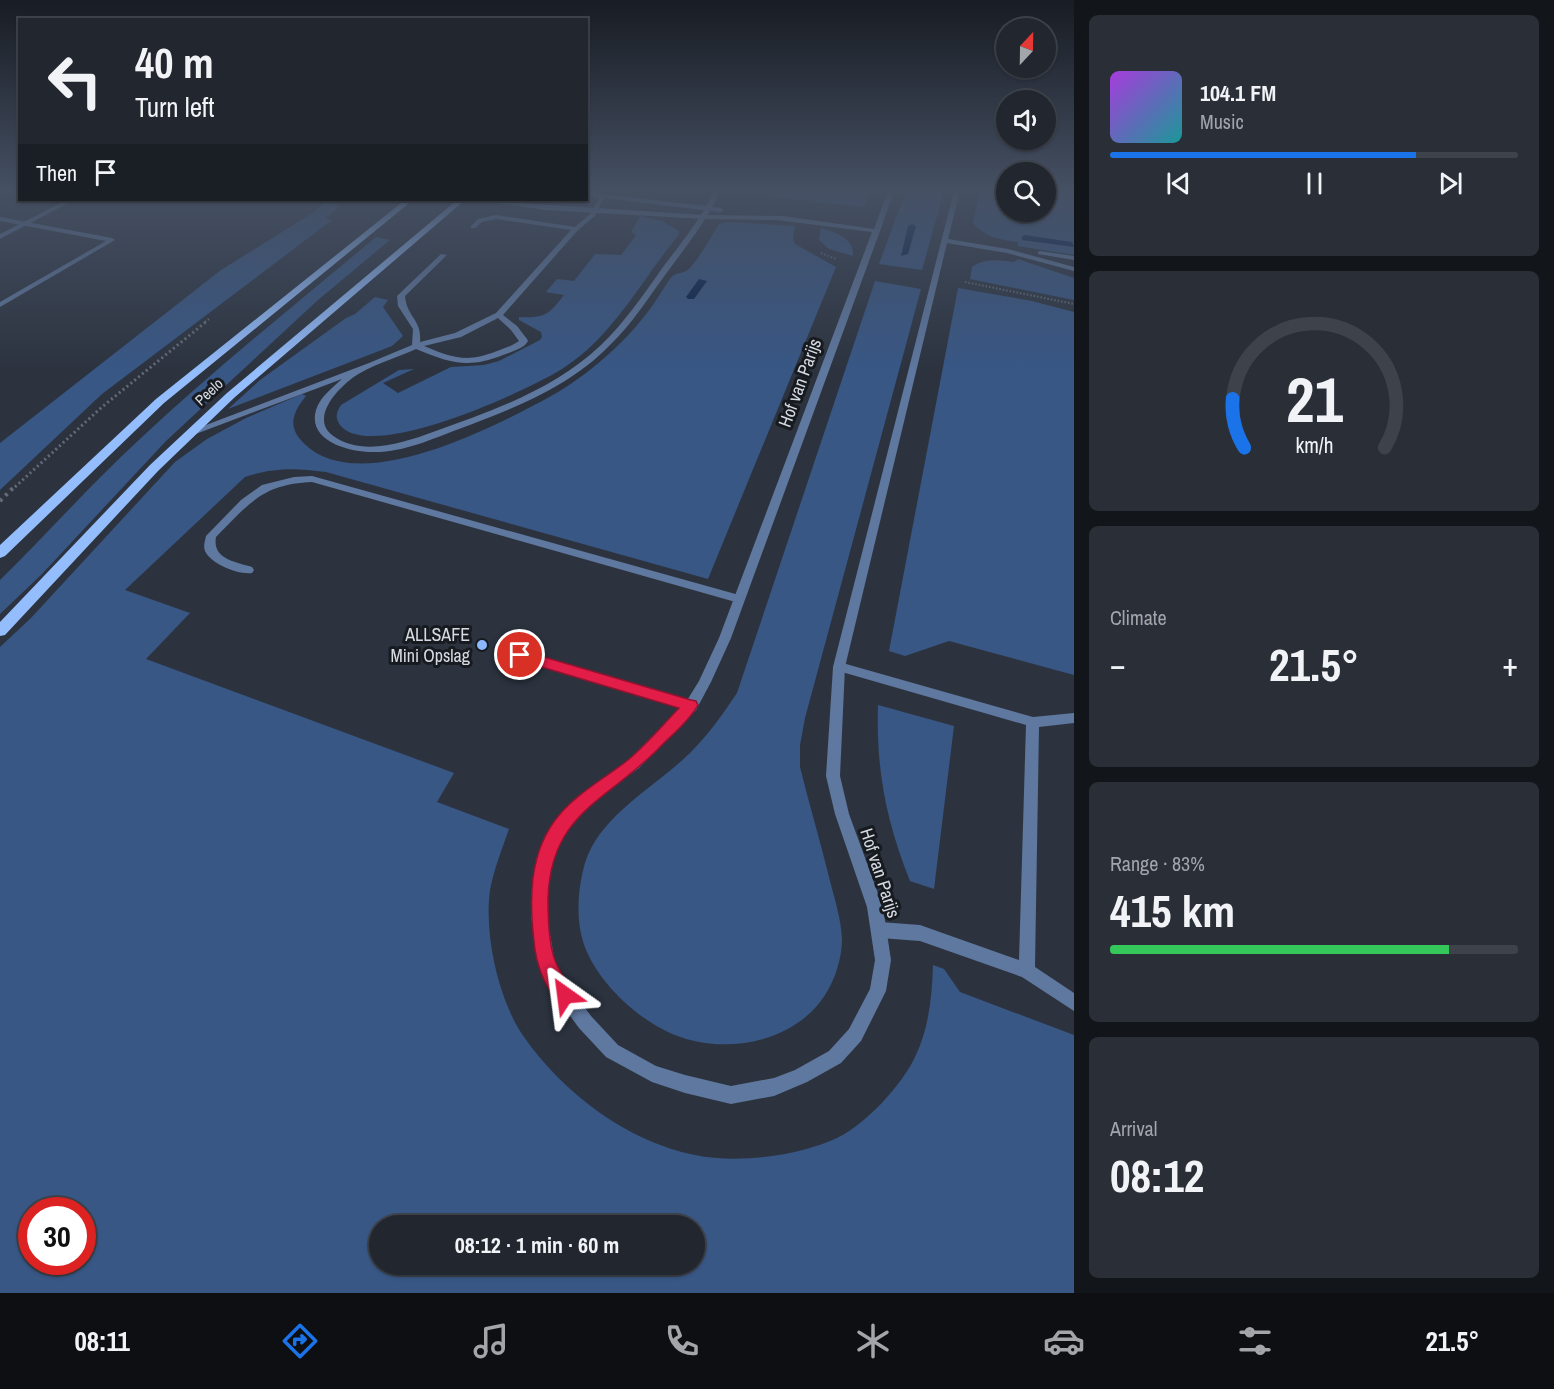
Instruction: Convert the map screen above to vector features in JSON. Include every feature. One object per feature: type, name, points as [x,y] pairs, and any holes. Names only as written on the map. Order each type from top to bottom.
[{"type":"main road","name":"Peelo","points":[[0,553],[160,401],[345,251]]},
{"type":"main road","name":"Peelo","points":[[0,631],[190,433],[270,360],[400,251]]},
{"type":"street","points":[[0,305],[92,251]]},
{"type":"street","points":[[190,433],[358,370],[416,345],[458,335],[499,315],[556,251]]},
{"type":"street","points":[[358,370],[321,408],[320,424],[327,436],[348,447],[380,450],[413,443],[502,410],[558,381],[595,355],[635,310],[679,251]]},
{"type":"street","name":"Hof van Parijs","points":[[869,251],[725,638],[705,682],[691,705],[634,764],[591,795],[564,820],[548,848],[540,878],[539,916],[547,965],[585,1022],[612,1051],[663,1077],[731,1095],[774,1087],[801,1076],[835,1057],[855,1035],[878,990],[883,960],[880,930],[868,884],[842,814],[833,777],[839,667],[942,251]]},
{"type":"street","points":[[1009,251],[1074,268]]},
{"type":"street","points":[[1032,251],[1074,258]]},
{"type":"street","points":[[416,345],[417,329],[402,306],[401,296],[443,255]]},
{"type":"street","points":[[416,345],[452,360],[466,363],[482,361],[521,345],[524,341],[522,336],[499,315]]},
{"type":"street","points":[[248,570],[216,559],[209,553],[208,543],[211,536],[257,492],[273,483],[292,479],[312,479],[739,599]]},
{"type":"street","points":[[520,655],[691,705]]},
{"type":"street","points":[[839,667],[1033,722],[1074,718]]},
{"type":"street","points":[[1028,972],[1033,722]]},
{"type":"street","points":[[880,930],[920,933],[1028,972],[1074,1004]]},
{"type":"shaded area","points":[[251,251],[291,251],[102,394],[0,490],[0,443],[221,270]]},
{"type":"shaded area","points":[[359,251],[376,251],[318,300],[166,441],[42,574],[0,614],[0,580],[141,438],[257,336]]},
{"type":"shaded area","points":[[624,251],[666,251],[613,323],[582,354],[565,367],[520,391],[487,405],[416,430],[383,435],[357,435],[340,425],[337,420],[341,405],[399,370],[414,369],[383,383],[398,393],[451,367],[484,365],[499,361],[540,340],[541,332],[519,320],[519,317],[540,316],[554,307],[564,295],[546,292],[557,279],[574,281],[595,254],[621,255]]},
{"type":"shaded area","points":[[702,251],[808,251],[836,267],[708,579],[326,472],[276,470],[245,477],[125,590],[190,613],[146,659],[454,773],[437,802],[509,829],[490,890],[489,926],[500,986],[515,1022],[540,1058],[578,1096],[622,1127],[646,1139],[695,1155],[730,1159],[768,1157],[804,1150],[848,1132],[871,1114],[892,1092],[915,1057],[924,1035],[929,1012],[933,965],[944,969],[960,992],[1074,1035],[1074,1293],[0,1293],[0,647],[31,618],[175,462],[207,439],[246,418],[302,394],[306,396],[294,417],[294,428],[300,439],[323,456],[352,463],[385,462],[420,454],[490,427],[572,383],[600,362],[637,326],[672,277],[689,269]]},
{"type":"shaded area","points":[[837,251],[852,251],[853,256]]},
{"type":"shaded area","points":[[884,251],[927,251],[922,270],[879,264]]},
{"type":"shaded area","points":[[1051,251],[1074,251],[1074,255]]},
{"type":"shaded area","points":[[1018,259],[1074,278],[1074,300],[970,279],[972,267],[977,264],[992,260],[1014,262]]},
{"type":"shaded area","points":[[875,281],[921,289],[805,718],[800,745],[800,767],[840,923],[842,946],[839,961],[832,983],[825,995],[811,1012],[794,1025],[753,1042],[708,1043],[686,1039],[654,1025],[631,1008],[610,987],[593,964],[580,931],[578,908],[582,874],[592,846],[603,830],[615,816],[690,753],[737,693]]},
{"type":"shaded area","points":[[958,288],[1032,301],[1074,312],[1074,675],[949,641],[905,656],[889,651]]},
{"type":"shaded area","points":[[375,297],[388,300],[383,307],[403,336],[392,346],[228,409],[260,380],[346,318],[355,314]]},
{"type":"shaded area","points":[[878,705],[954,726],[934,889],[910,881],[895,837],[881,773]]},
{"type":"waterway","points":[[691,297],[702,281]]},
{"type":"place","name":"ALLSAFE Mini Opslag","points":[[482,645]]},
{"type":"route","points":[[520,655],[691,705],[666,734],[634,764],[591,795],[564,820],[548,848],[540,878],[539,916],[547,965],[565,995]]}]
